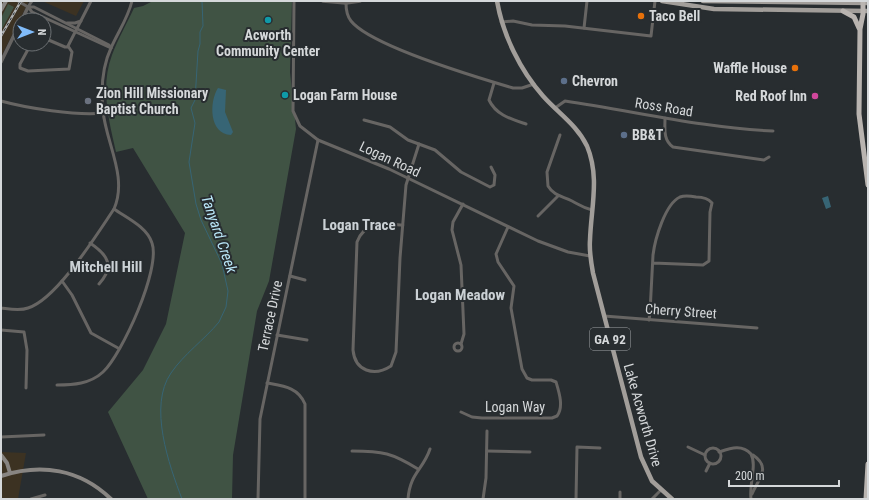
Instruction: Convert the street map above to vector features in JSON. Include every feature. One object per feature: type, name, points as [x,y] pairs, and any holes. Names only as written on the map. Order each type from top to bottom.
[{"type":"highway","points":[[865,2],[866,11],[860,29],[859,114],[868,184]]},
{"type":"highway","points":[[842,11],[854,17],[860,29]]},
{"type":"highway","points":[[866,499],[868,464]]},
{"type":"main road","points":[[1,10],[6,1]]},
{"type":"main road","name":"Lake Acworth Drive","points":[[497,1],[501,22],[516,55],[534,84],[574,127],[587,147],[594,174],[590,256],[604,316],[640,457],[649,476],[661,490],[672,499]]},
{"type":"main road","points":[[662,1],[700,8],[866,11]]},
{"type":"main road","points":[[703,1],[865,2]]},
{"type":"main road","points":[[1,455],[7,463],[10,473]]},
{"type":"main road","points":[[1,476],[36,469],[65,472],[87,481],[111,499]]},
{"type":"street","points":[[18,1],[28,7],[32,12],[76,30],[111,48]]},
{"type":"street","points":[[26,12],[32,1]]},
{"type":"street","points":[[68,47],[91,1]]},
{"type":"street","points":[[1,308],[18,309],[31,307],[38,303],[62,281],[114,209],[119,196],[119,187],[103,113],[105,68],[111,48],[132,1]]},
{"type":"street","name":"Logan Road","points":[[294,1],[294,111],[300,126],[318,140],[360,156],[549,245],[590,256]]},
{"type":"street","points":[[323,1],[346,3],[360,1]]},
{"type":"street","points":[[584,28],[587,1]]},
{"type":"street","points":[[501,22],[514,21],[532,26],[584,28],[651,36],[655,1]]},
{"type":"street","points":[[780,2],[783,10]]},
{"type":"street","points":[[346,3],[351,21],[384,43],[494,83],[518,89],[534,84]]},
{"type":"street","points":[[28,7],[34,7],[67,23],[76,30]]},
{"type":"street","points":[[67,23],[75,23],[82,20]]},
{"type":"street","points":[[1,62],[12,39]]},
{"type":"street","points":[[27,52],[20,66],[28,71],[69,69],[72,52],[68,47],[52,41]]},
{"type":"street","points":[[494,83],[489,100],[491,106],[497,112],[526,124]]},
{"type":"street","points":[[1,101],[37,108],[83,113],[103,113]]},
{"type":"street","name":"Ross Road","points":[[555,108],[565,101],[666,118],[752,130],[772,131]]},
{"type":"street","points":[[666,118],[666,138],[668,144],[672,147],[764,160],[768,157]]},
{"type":"street","points":[[364,120],[390,127],[408,140],[435,150],[461,172],[490,187],[494,185],[495,180],[491,167]]},
{"type":"street","points":[[560,135],[547,172],[546,180],[550,190],[558,196],[572,201],[581,208],[592,210]]},
{"type":"street","name":"Terrace Drive","points":[[258,499],[260,419],[318,140]]},
{"type":"street","points":[[403,225],[371,225],[363,231],[357,242],[353,350],[357,364],[368,371],[380,372],[391,366],[396,352],[400,258],[403,225],[407,178],[419,144]]},
{"type":"street","points":[[538,216],[558,196]]},
{"type":"street","points":[[650,320],[653,263],[657,232],[675,201],[685,196],[710,200],[712,203],[708,246],[709,261],[703,265],[653,263]]},
{"type":"street","points":[[461,344],[464,334],[462,269],[452,230],[453,222],[462,204]]},
{"type":"street","points":[[57,385],[78,384],[94,378],[108,365],[141,305],[154,256],[152,244],[148,235],[114,209]]},
{"type":"street","name":"Logan Way","points":[[461,412],[472,417],[482,418],[555,418],[560,411],[560,392],[556,382],[551,380],[532,380],[527,378],[522,369],[511,308],[515,292],[514,286],[498,262],[496,254],[508,226]]},
{"type":"street","points":[[90,243],[103,253],[108,260],[106,276],[99,284]]},
{"type":"street","points":[[290,276],[305,280]]},
{"type":"street","points":[[62,281],[72,295],[91,332],[118,348]]},
{"type":"street","name":"Cherry Street","points":[[604,316],[757,328]]},
{"type":"street","points":[[1,330],[24,332],[27,350],[26,388]]},
{"type":"street","points":[[277,335],[307,340]]},
{"type":"street","points":[[267,383],[294,389],[301,396],[305,404],[305,499]]},
{"type":"street","points":[[483,499],[486,478],[487,432]]},
{"type":"street","points":[[1,437],[44,435]]},
{"type":"street","points":[[688,446],[705,454]]},
{"type":"street","points":[[576,499],[578,447],[600,448]]},
{"type":"street","points":[[719,452],[720,456],[718,462],[710,463],[705,459],[707,450],[713,448],[719,452],[733,448],[743,448],[760,461],[763,469],[762,475],[751,498]]},
{"type":"street","points":[[408,499],[411,482],[418,468],[428,456],[430,449]]},
{"type":"street","points":[[352,451],[389,453],[418,468]]},
{"type":"street","points":[[487,451],[530,452]]},
{"type":"street","points":[[751,454],[754,463],[750,482],[751,498]]},
{"type":"street","points":[[706,471],[710,463]]},
{"type":"street","points":[[652,499],[661,490]]},
{"type":"street","points":[[620,492],[620,499]]},
{"type":"street","points":[[31,499],[45,495]]},
{"type":"shaded area","points":[[1,1],[29,1],[24,12],[12,12],[12,35],[1,57]]},
{"type":"shaded area","points":[[42,1],[84,1],[76,16]]},
{"type":"shaded area","points":[[1,452],[26,453],[18,499],[1,499]]},
{"type":"green space","points":[[153,1],[292,1],[290,72],[296,129],[269,281],[257,311],[233,455],[232,499],[148,499],[108,412],[143,370],[166,324],[185,233],[133,148],[116,152],[108,116],[106,92],[108,67],[112,55],[134,8],[143,6]]},
{"type":"green space","points":[[8,4],[14,7],[1,31],[1,18]]},
{"type":"water","points":[[218,88],[226,90],[225,112],[233,132],[231,135],[218,129],[213,116],[213,101]]},
{"type":"water","points":[[828,196],[831,207],[826,209],[822,198]]},
{"type":"waterway","name":"Tanyard Creek","points":[[182,499],[172,470],[163,436],[161,402],[164,386],[176,366],[219,322],[226,307],[228,291],[222,264],[201,220],[196,204],[189,162],[195,123],[191,108],[195,100],[200,32],[203,26],[202,1]]},
{"type":"railway","points":[[1,36],[21,1]]},
{"type":"place","name":"Taco Bell","points":[[641,16]]},
{"type":"place","name":"Acworth Community Center","points":[[268,20]]},
{"type":"place","name":"Waffle House","points":[[795,68]]},
{"type":"place","name":"Chevron","points":[[564,81]]},
{"type":"place","name":"Logan Farm House","points":[[285,95]]},
{"type":"place","name":"Red Roof Inn","points":[[815,96]]},
{"type":"place","name":"Zion Hill Missionary Baptist Church","points":[[88,101]]},
{"type":"place","name":"BB&T","points":[[624,135]]},
{"type":"district","name":"Logan Trace","points":[[359,225]]},
{"type":"district","name":"Mitchell Hill","points":[[106,267]]},
{"type":"district","name":"Logan Meadow","points":[[460,295]]}]
